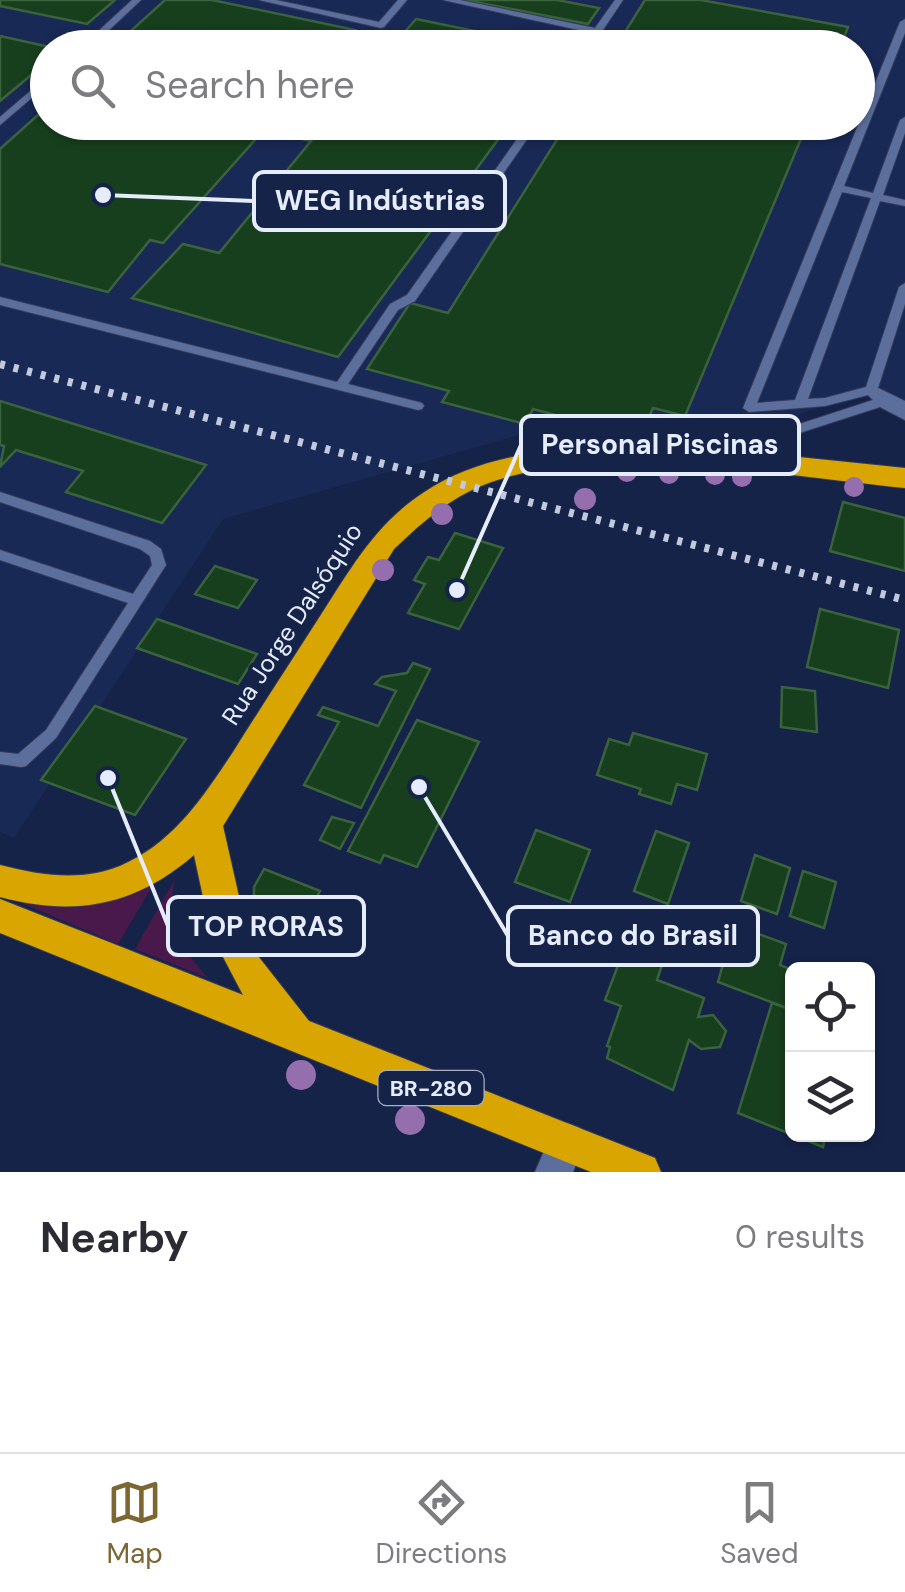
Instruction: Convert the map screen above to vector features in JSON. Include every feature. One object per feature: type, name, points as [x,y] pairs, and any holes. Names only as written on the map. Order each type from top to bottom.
[{"type":"highway","name":"Rua Jorge Dalsóquio","points":[[0,881],[38,890],[75,892],[121,883],[158,864],[205,824],[384,541],[409,516],[460,484],[510,466],[568,459],[703,460],[905,478]]},
{"type":"highway","points":[[205,824],[229,934],[245,968],[296,1034]]},
{"type":"highway","name":"BR-280","points":[[0,916],[296,1034],[561,1157],[642,1172]]},
{"type":"lane","points":[[104,30],[137,0]]},
{"type":"lane","points":[[263,0],[381,26],[403,0]]},
{"type":"lane","points":[[447,0],[598,30],[619,0]]},
{"type":"lane","points":[[875,96],[905,22]]},
{"type":"lane","points":[[0,122],[30,96]]},
{"type":"lane","points":[[800,404],[905,120]]},
{"type":"lane","points":[[340,386],[394,307],[411,298],[521,140]]},
{"type":"lane","points":[[857,140],[750,408],[800,404],[870,390],[905,406]]},
{"type":"lane","points":[[838,188],[905,203]]},
{"type":"lane","points":[[870,390],[905,287]]},
{"type":"lane","points":[[0,301],[418,406]]},
{"type":"lane","points":[[870,390],[881,402],[905,416]]},
{"type":"lane","points":[[703,460],[881,402]]},
{"type":"lane","points":[[0,497],[146,544],[156,553],[159,565],[52,734],[22,760],[0,758]]},
{"type":"lane","points":[[0,555],[136,600]]},
{"type":"shaded area","points":[[0,0],[905,0],[905,408],[870,390],[711,445],[536,430],[223,519],[14,838],[0,832]]},
{"type":"shaded area","points":[[160,873],[118,944],[19,902],[83,905]]},
{"type":"shaded area","points":[[175,879],[172,907],[178,933],[208,978],[135,949]]},
{"type":"building","points":[[0,0],[115,0],[87,24],[0,6]]},
{"type":"building","points":[[165,0],[212,0],[355,30],[132,30]]},
{"type":"building","points":[[465,0],[557,0],[599,8],[588,24]]},
{"type":"building","points":[[645,0],[701,0],[848,27],[847,30],[626,30]]},
{"type":"building","points":[[416,19],[469,30],[406,30]]},
{"type":"building","points":[[0,36],[30,43],[30,76],[0,101]]},
{"type":"building","points":[[30,122],[30,140],[255,140],[163,243],[150,240],[108,292],[0,264],[0,149]]},
{"type":"building","points":[[306,140],[498,140],[338,357],[132,298],[183,244],[219,253],[311,141]]},
{"type":"building","points":[[557,140],[800,140],[685,416],[653,408],[640,438],[533,409],[525,424],[442,402],[449,391],[367,369],[410,303],[448,313]]},
{"type":"building","points":[[0,401],[206,465],[162,523],[66,492],[83,471],[16,450],[0,467],[4,446],[0,445]]},
{"type":"building","points":[[843,502],[905,518],[905,571],[830,551]]},
{"type":"building","points":[[455,533],[503,548],[459,629],[408,613],[425,584],[414,580],[428,557],[439,560]]},
{"type":"building","points":[[215,566],[257,580],[238,608],[195,594]]},
{"type":"building","points":[[820,609],[899,630],[888,688],[807,667]]},
{"type":"building","points":[[157,619],[257,654],[238,684],[137,648]]},
{"type":"building","points":[[413,663],[430,669],[361,808],[304,785],[339,722],[318,715],[323,707],[378,726],[396,691],[375,684],[382,677],[407,673]]},
{"type":"building","points":[[782,687],[815,691],[817,732],[781,727]]},
{"type":"building","points":[[95,706],[186,739],[135,815],[41,780]]},
{"type":"building","points":[[417,720],[479,742],[417,867],[384,855],[380,863],[348,851]]},
{"type":"building","points":[[633,733],[707,754],[697,790],[677,784],[671,804],[639,794],[641,789],[597,775],[609,739],[629,745]]},
{"type":"building","points":[[332,817],[354,823],[340,849],[320,840]]},
{"type":"building","points":[[536,830],[590,850],[570,902],[515,882]]},
{"type":"building","points":[[656,831],[689,843],[668,904],[634,891]]},
{"type":"building","points":[[755,855],[790,868],[777,914],[741,901]]},
{"type":"building","points":[[264,869],[320,891],[294,940],[254,922],[254,887]]},
{"type":"building","points":[[803,871],[836,882],[824,928],[790,916]]},
{"type":"building","points":[[633,925],[685,941],[682,952],[668,947],[657,980],[704,998],[698,1017],[713,1015],[726,1031],[720,1047],[701,1049],[689,1040],[673,1090],[607,1058],[607,1046],[621,1006],[605,1000]]},
{"type":"building","points":[[734,925],[786,944],[780,965],[785,967],[785,1007],[718,982]]},
{"type":"building","points":[[772,1003],[785,1008],[785,1132],[738,1113]]},
{"type":"railway","points":[[0,364],[905,600]]},
{"type":"place","name":"WEG Indústrias","points":[[103,195]]},
{"type":"place","name":"Personal Piscinas","points":[[457,590]]},
{"type":"place","name":"TOP RORAS","points":[[108,778]]},
{"type":"place","name":"Banco do Brasil","points":[[419,787]]}]
